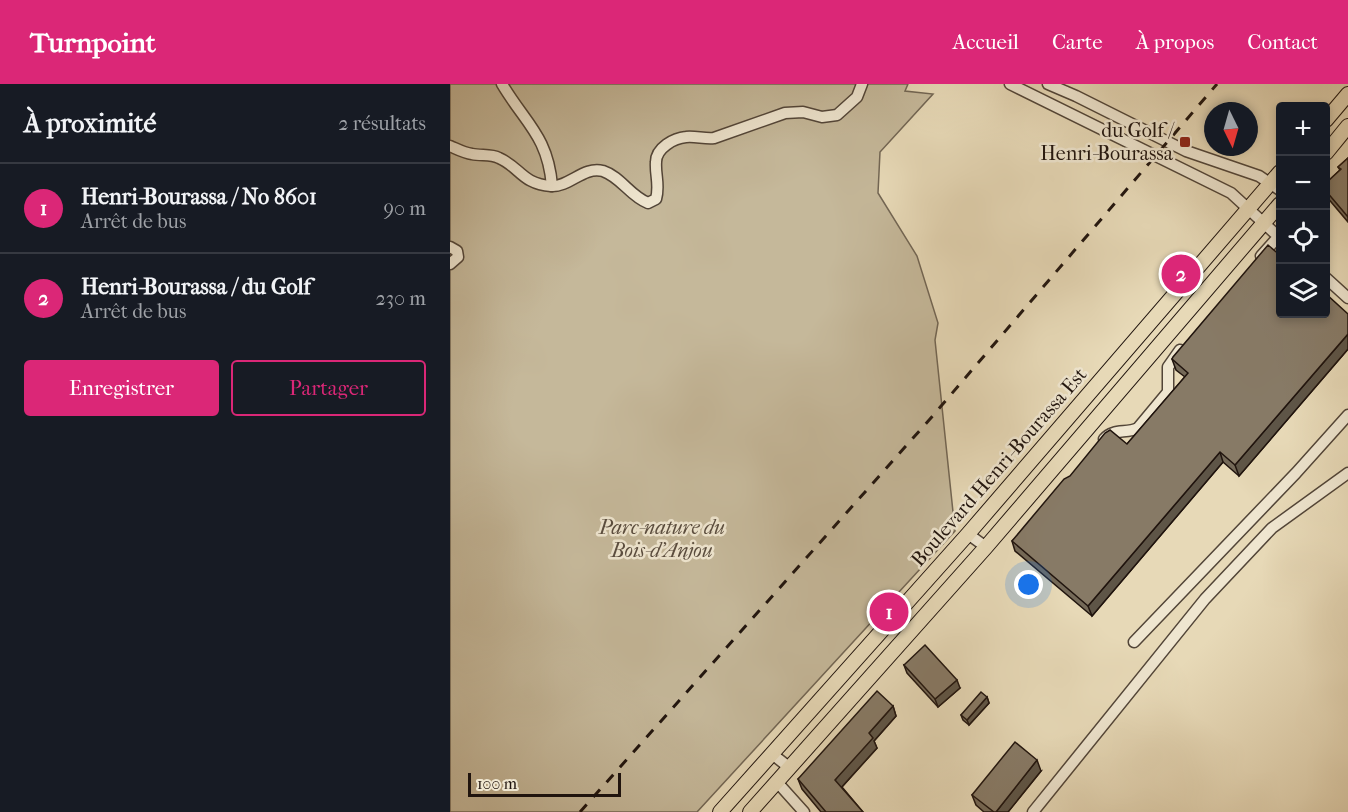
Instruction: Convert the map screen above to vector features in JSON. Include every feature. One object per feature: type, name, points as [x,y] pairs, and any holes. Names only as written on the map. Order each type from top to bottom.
[{"type":"main road","points":[[1330,115],[1348,94]]},
{"type":"main road","points":[[1330,148],[1348,126]]},
{"type":"main road","name":"Boulevard Henri-Bourassa Est","points":[[720,812],[968,534],[1249,208],[1276,187]]},
{"type":"main road","name":"Boulevard Henri-Bourassa Est","points":[[750,812],[986,547],[1276,209]]},
{"type":"street","points":[[502,84],[542,143],[548,160],[552,186]]},
{"type":"street","points":[[450,146],[471,154],[496,156],[526,179],[552,186],[563,184],[578,175],[598,170],[614,177],[640,200],[652,202],[656,199],[658,191],[656,158],[670,141],[687,137],[714,138],[785,113],[803,112],[822,117],[837,115],[857,97],[862,84]]},
{"type":"street","points":[[1010,84],[1231,193],[1276,233]]},
{"type":"street","points":[[1048,84],[1186,151],[1259,176],[1276,187]]},
{"type":"street","points":[[1255,263],[1276,241]]},
{"type":"street","points":[[450,247],[458,251],[458,257],[450,264]]},
{"type":"street","points":[[1330,282],[1348,298]]},
{"type":"street","points":[[1100,444],[1111,433],[1132,431],[1138,428],[1165,397],[1170,387],[1168,367],[1185,345]]},
{"type":"street","points":[[1134,642],[1296,473],[1348,415]]},
{"type":"street","points":[[1033,812],[1205,599],[1272,528],[1348,474]]},
{"type":"street","points":[[968,534],[986,547]]},
{"type":"street","points":[[772,754],[790,768]]},
{"type":"street","points":[[777,782],[804,812]]},
{"type":"green space","name":"Parc-nature du Bois-d'Anjou","points":[[450,84],[908,84],[905,91],[933,94],[880,152],[878,193],[917,256],[938,323],[935,340],[955,531],[697,812],[450,812]]},
{"type":"building","points":[[1348,158],[1348,217],[1330,196],[1330,179],[1341,169],[1338,167]]},
{"type":"building","points":[[1268,245],[1276,252],[1276,318],[1330,318],[1330,298],[1348,314],[1348,334],[1235,465],[1220,452],[1088,606],[1012,541],[1105,433],[1110,430],[1127,444],[1188,373],[1172,359]]},
{"type":"building","points":[[925,645],[957,680],[935,699],[904,665]]},
{"type":"building","points":[[877,691],[893,706],[869,733],[873,738],[835,780],[863,812],[826,812],[798,779]]},
{"type":"building","points":[[981,692],[987,697],[967,720],[961,715]]},
{"type":"building","points":[[1015,742],[1037,760],[994,812],[972,795]]},
{"type":"railway","points":[[580,812],[930,419],[1217,84]]},
{"type":"place","name":"du Golf / Henri-Bourassa","points":[[1185,142]]},
{"type":"place","name":"Henri-Bourassa / du Golf","points":[[1181,274]]},
{"type":"place","name":"Henri-Bourassa / No 8601","points":[[889,612]]}]
